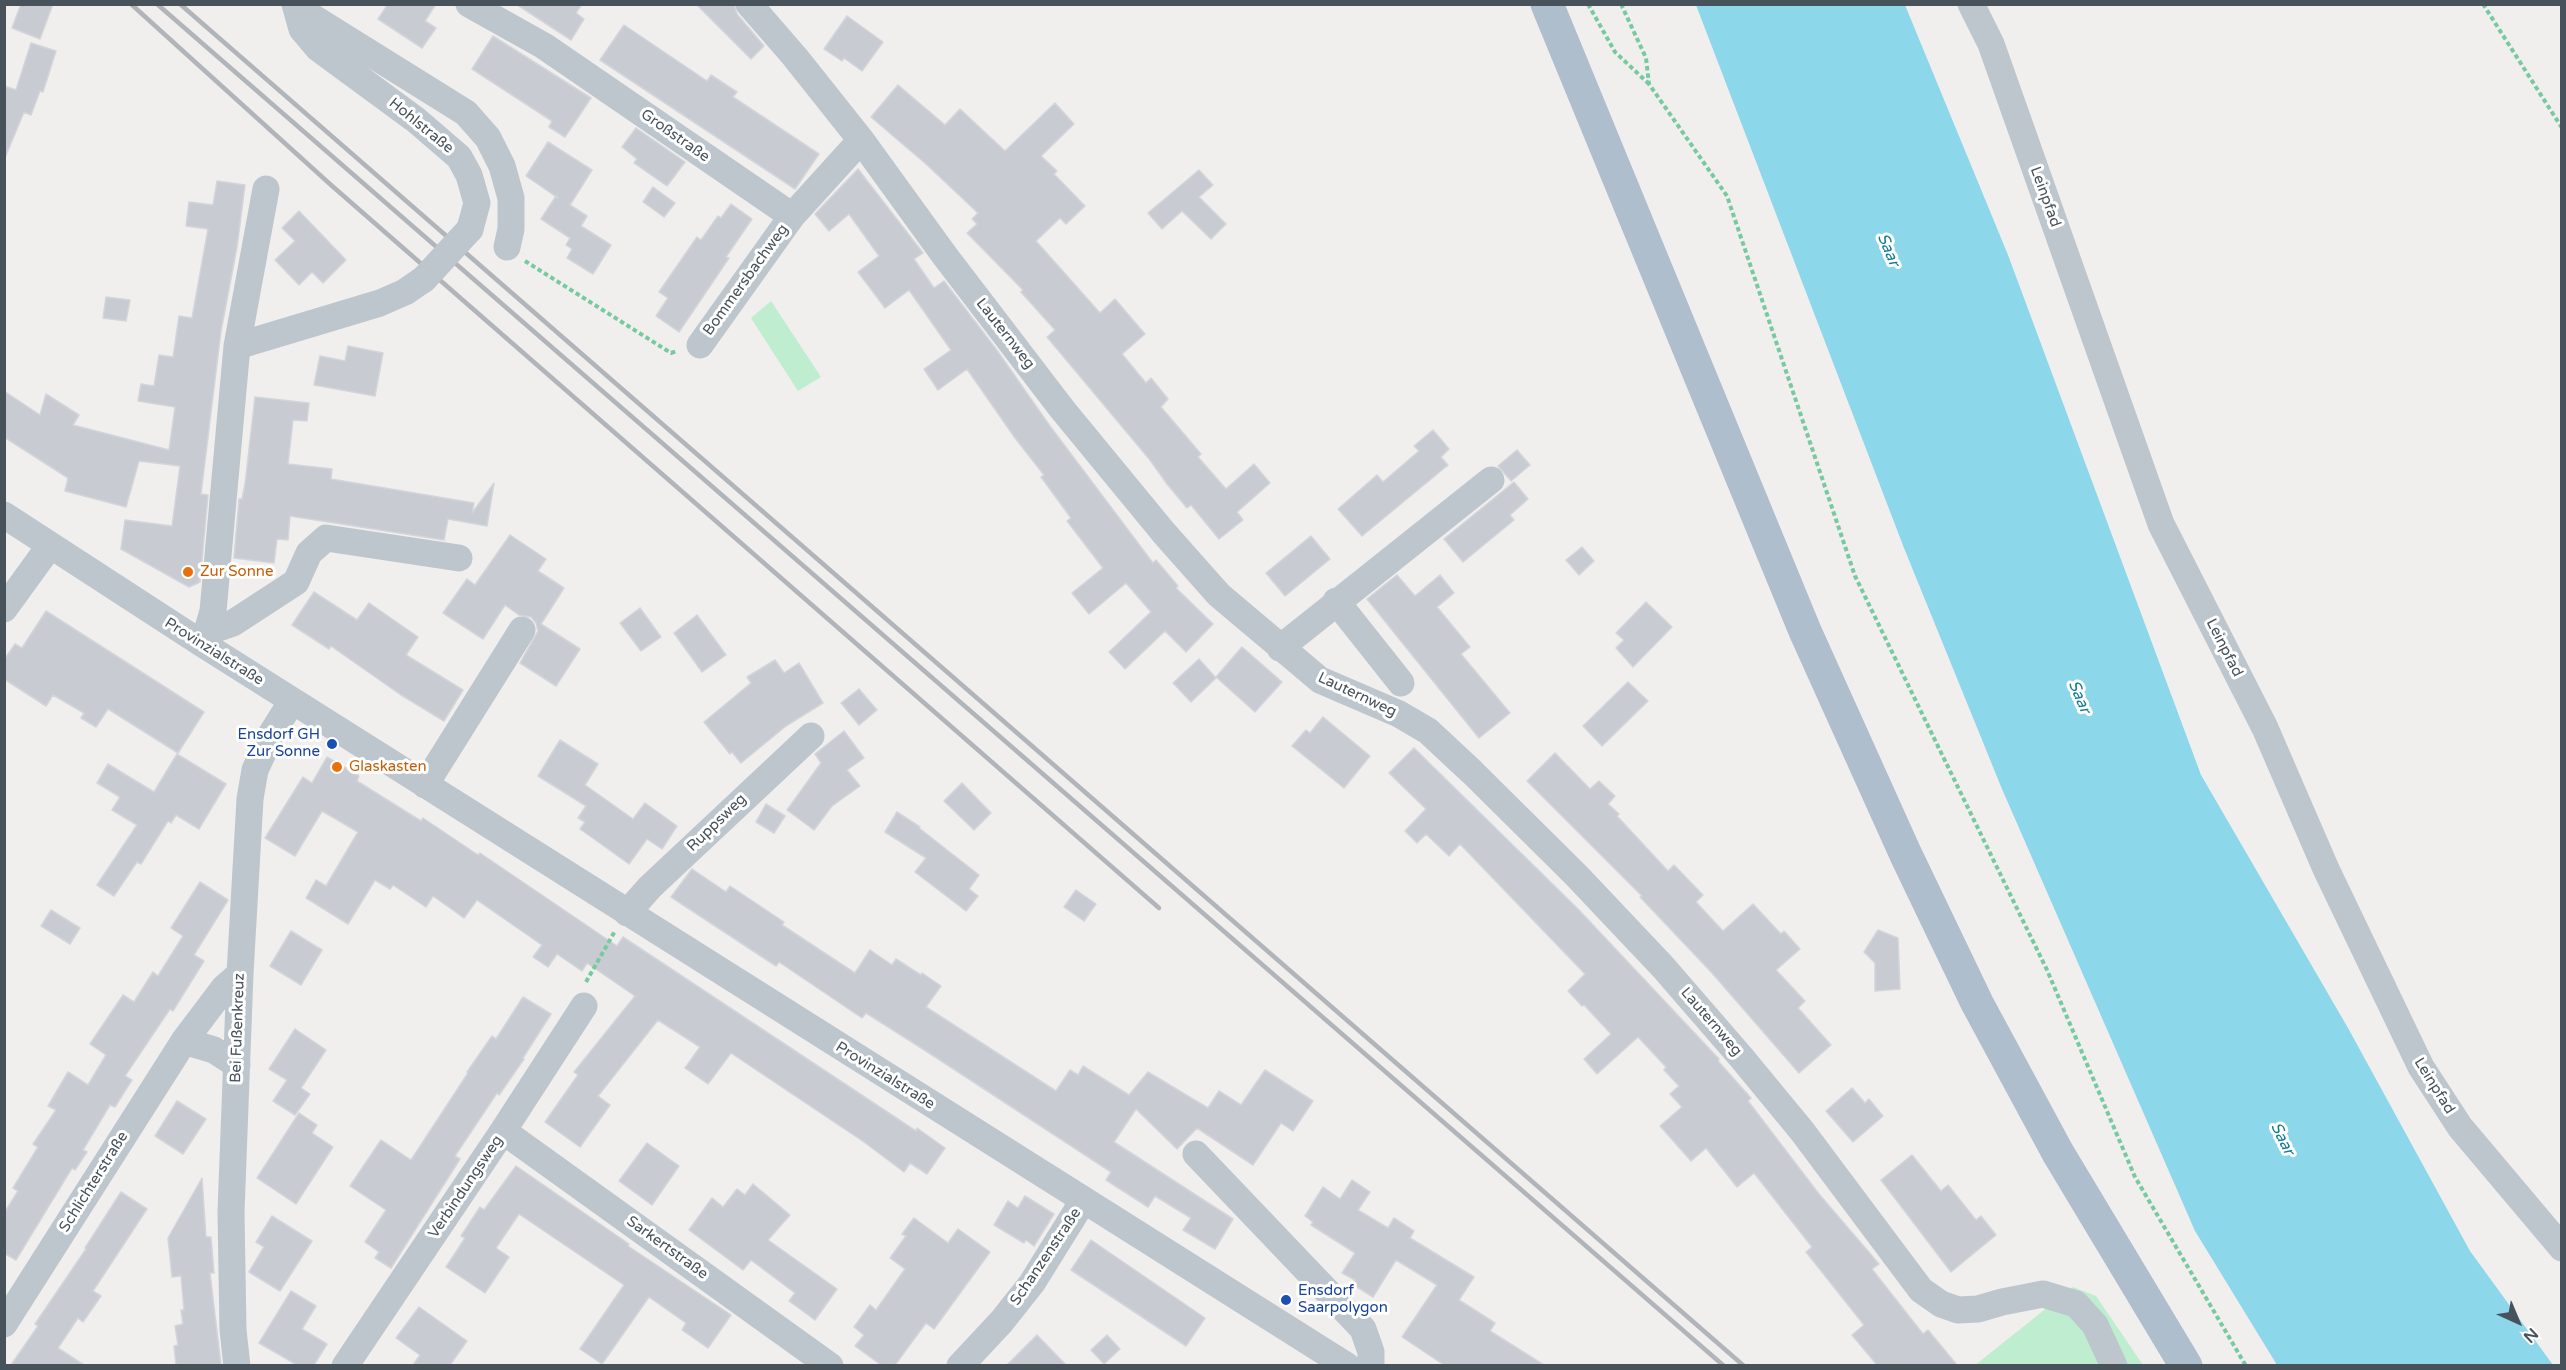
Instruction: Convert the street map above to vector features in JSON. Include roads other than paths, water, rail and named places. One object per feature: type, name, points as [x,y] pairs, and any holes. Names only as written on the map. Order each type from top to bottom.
[{"type":"main road","points":[[1547,4],[1805,631],[1906,855],[1977,1003],[2058,1153],[2186,1365]]},
{"type":"street","name":"Großstraße","points":[[470,4],[544,46],[792,216]]},
{"type":"street","name":"Lauternweg","points":[[749,4],[795,57],[861,140],[945,256],[1119,478],[1219,595],[1320,680],[1399,714],[1428,731],[1473,772],[1647,950],[1741,1057],[1802,1131],[1922,1290],[1941,1304],[1958,1310],[1978,1309],[2043,1294],[2076,1304],[2095,1325],[2114,1365]]},
{"type":"street","name":"Leinpfad","points":[[1971,4],[1991,44],[2161,524],[2265,728],[2326,869],[2421,1067],[2460,1127],[2562,1248]]},
{"type":"street","name":"Hohlstraße","points":[[237,346],[380,303],[405,292],[424,279],[470,229],[477,203],[469,175],[459,157],[416,120],[318,48],[302,29],[296,6]]},
{"type":"street","name":"Hohlstraße","points":[[296,6],[466,113],[488,138],[502,166],[511,198],[511,229],[507,247]]},
{"type":"street","points":[[792,216],[861,140]]},
{"type":"street","points":[[204,638],[213,610],[237,346],[266,189]]},
{"type":"street","name":"Bommersbachweg","points":[[700,345],[792,216]]},
{"type":"street","points":[[1280,648],[1336,601],[1491,480]]},
{"type":"street","name":"Provinzialstraße","points":[[4,515],[49,547],[204,638],[292,701],[627,914],[1347,1365]]},
{"type":"street","name":"Provinzialstraße","points":[[204,638],[233,623],[296,582],[309,553],[326,538],[459,558]]},
{"type":"street","points":[[4,609],[49,547]]},
{"type":"street","name":"Lauternweg","points":[[1336,601],[1401,683]]},
{"type":"street","points":[[425,784],[522,630]]},
{"type":"street","name":"Bei Fußenkreuz","points":[[237,1365],[233,1330],[231,1212],[249,809],[255,770],[272,733],[292,701]]},
{"type":"street","name":"Ruppsweg","points":[[627,914],[650,887],[811,736]]},
{"type":"street","name":"Schlichterstraße","points":[[4,1324],[184,1041],[224,988],[240,974]]},
{"type":"street","name":"Verbindungsweg","points":[[345,1365],[503,1131],[584,1006]]},
{"type":"street","points":[[184,1041],[214,1050],[237,1065]]},
{"type":"street","name":"Sarkertstraße","points":[[503,1131],[830,1365]]},
{"type":"street","points":[[1196,1154],[1363,1329],[1371,1352],[1371,1365]]},
{"type":"street","name":"Schanzenstraße","points":[[960,1365],[1002,1321],[1032,1283],[1083,1201]]},
{"type":"water","name":"Saar","points":[[1696,5],[1905,5],[2008,255],[2201,775],[2348,1028],[2470,1251],[2553,1365],[2277,1365],[2195,1231],[2002,789],[1904,548]]},
{"type":"railway","points":[[131,4],[331,185],[1159,908]]},
{"type":"railway","points":[[157,4],[1724,1366]]},
{"type":"railway","points":[[180,4],[1744,1366]]},
{"type":"place","name":"Zur Sonne","points":[[188,572]]},
{"type":"place","name":"Ensdorf GH Zur Sonne","points":[[332,744]]},
{"type":"place","name":"Glaskasten","points":[[337,767]]},
{"type":"place","name":"Ensdorf Saarpolygon","points":[[1286,1300]]}]
